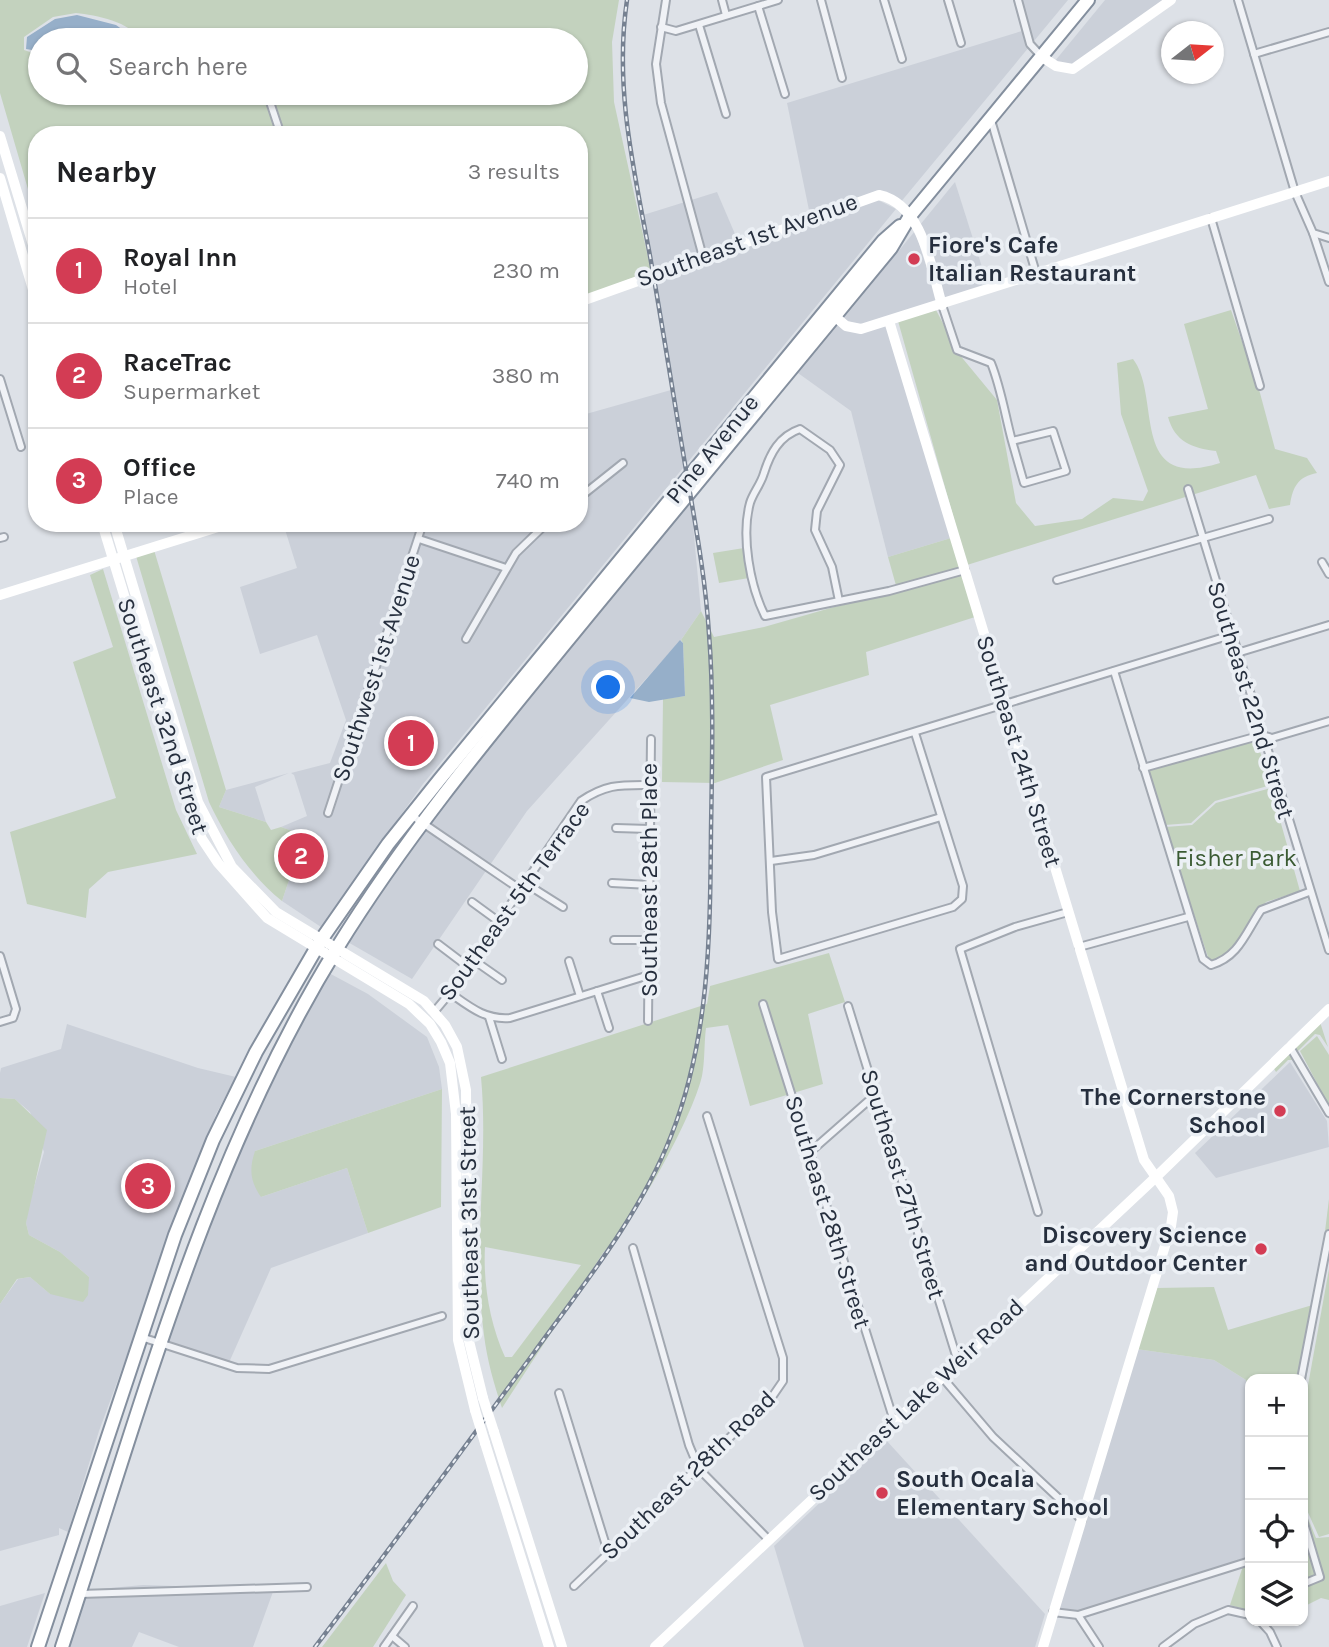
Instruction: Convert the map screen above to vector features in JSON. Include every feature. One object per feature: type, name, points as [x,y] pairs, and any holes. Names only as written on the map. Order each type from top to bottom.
[{"type":"highway","name":"Pine Avenue","points":[[417,818],[831,313],[883,241],[911,216],[1088,0]]},
{"type":"highway","points":[[38,1647],[190,1196],[221,1123],[256,1052],[318,945],[417,818]]},
{"type":"highway","points":[[62,1647],[163,1343],[219,1187],[261,1090],[334,954],[417,818]]},
{"type":"highway","points":[[219,1187],[232,1139],[221,1123]]},
{"type":"highway","points":[[47,1618],[69,1625]]},
{"type":"main road","points":[[1042,57],[1056,66],[1073,69],[1171,0]]},
{"type":"main road","points":[[0,136],[28,228]]},
{"type":"main road","points":[[0,178],[28,273]]},
{"type":"main road","points":[[831,313],[852,329],[889,321],[1329,181]]},
{"type":"main road","name":"Southeast 1st Avenue","points":[[588,299],[874,195],[891,200],[911,216]]},
{"type":"main road","points":[[911,216],[919,230],[942,305]]},
{"type":"main road","name":"Southeast 24th Street","points":[[889,321],[1144,1160],[1169,1196],[1173,1212],[1043,1647]]},
{"type":"main road","name":"Southeast 32nd Street","points":[[105,532],[189,808],[202,839],[233,883],[267,918],[318,945]]},
{"type":"main road","name":"Southeast 32nd Street","points":[[117,532],[195,793],[210,828],[232,867],[250,888],[318,945]]},
{"type":"main road","points":[[0,595],[199,532]]},
{"type":"main road","name":"Southeast 31st Street","points":[[318,945],[414,994],[434,1011],[457,1047],[465,1072],[468,1337],[483,1398],[562,1647]]},
{"type":"main road","name":"Southeast 31st Street","points":[[334,954],[409,1004],[430,1024],[450,1063],[454,1085],[458,1340],[475,1410],[549,1647]]},
{"type":"main road","name":"Southeast Lake Weir Road","points":[[655,1647],[1156,1177],[1329,1009]]},
{"type":"street","points":[[666,0],[656,64],[661,103],[703,257]]},
{"type":"street","points":[[722,0],[726,15]]},
{"type":"street","points":[[661,27],[676,31],[778,0]]},
{"type":"street","points":[[821,0],[842,78]]},
{"type":"street","points":[[884,0],[902,60]]},
{"type":"street","points":[[948,0],[961,43]]},
{"type":"street","points":[[1018,0],[1030,44],[1042,57]]},
{"type":"street","points":[[1238,0],[1295,192],[1313,233],[1329,282]]},
{"type":"street","points":[[758,6],[785,94]]},
{"type":"street","points":[[699,25],[726,114]]},
{"type":"street","points":[[1254,54],[1329,32]]},
{"type":"street","points":[[271,105],[278,126]]},
{"type":"street","points":[[991,118],[1036,274]]},
{"type":"street","points":[[1211,218],[1260,386]]},
{"type":"street","points":[[1313,233],[1329,238]]},
{"type":"street","points":[[942,305],[957,350],[991,363],[1012,441],[1026,484],[1066,471],[1053,431],[1012,441]]},
{"type":"street","points":[[1,384],[20,447]]},
{"type":"street","points":[[839,601],[832,567],[815,530],[817,511],[840,465],[831,450],[800,429],[789,433],[766,462],[764,474],[750,501],[747,542],[760,607],[765,616],[839,601],[965,570]]},
{"type":"street","points":[[588,491],[623,463]]},
{"type":"street","name":"Southeast 22nd Street","points":[[1188,489],[1309,892],[1329,950]]},
{"type":"street","points":[[1057,580],[1202,536],[1269,519]]},
{"type":"street","name":"Southwest 1st Avenue","points":[[328,813],[421,532]]},
{"type":"street","points":[[466,639],[506,568],[537,532]]},
{"type":"street","points":[[419,539],[506,568]]},
{"type":"street","points":[[1322,562],[1329,573]]},
{"type":"street","points":[[1237,653],[1329,625]]},
{"type":"street","points":[[915,733],[963,886],[962,899],[953,907],[778,959],[772,912],[766,777],[1231,635]]},
{"type":"street","points":[[1114,671],[1203,959],[1211,965],[1224,961],[1244,940],[1261,910],[1309,892]]},
{"type":"street","points":[[1143,768],[1262,735],[1272,738],[1329,721]]},
{"type":"street","name":"Southeast 28th Place","points":[[648,1021],[651,738]]},
{"type":"street","name":"Southeast 5th Terrace","points":[[430,1024],[434,1011],[450,993],[581,801],[600,788],[649,785]]},
{"type":"street","points":[[771,861],[814,855],[941,817]]},
{"type":"street","points":[[417,818],[521,890]]},
{"type":"street","points":[[615,828],[649,829]]},
{"type":"street","points":[[525,883],[563,906]]},
{"type":"street","points":[[612,883],[650,885]]},
{"type":"street","points":[[472,902],[498,921]]},
{"type":"street","points":[[1038,1212],[960,949],[1015,927],[1068,912]]},
{"type":"street","points":[[1079,947],[1188,917]]},
{"type":"street","points":[[614,940],[649,940]]},
{"type":"street","points":[[438,944],[467,966]]},
{"type":"street","points":[[0,956],[16,1009],[13,1018],[0,1022]]},
{"type":"street","points":[[472,959],[502,980]]},
{"type":"street","points":[[569,961],[580,996]]},
{"type":"street","points":[[450,993],[489,1017],[510,1018],[649,975]]},
{"type":"street","points":[[597,991],[609,1028]]},
{"type":"street","name":"Southeast 28th Street","points":[[763,1004],[894,1421]]},
{"type":"street","name":"Southeast 27th Street","points":[[848,1006],[958,1362]]},
{"type":"street","points":[[489,1017],[502,1059]]},
{"type":"street","points":[[1290,1047],[1329,1112]]},
{"type":"street","points":[[809,1153],[875,1095]]},
{"type":"street","name":"Southeast 28th Road","points":[[573,1586],[699,1469],[772,1397],[783,1381],[783,1358],[707,1116]]},
{"type":"street","points":[[1302,1374],[1329,1234]]},
{"type":"street","points":[[633,1248],[699,1469],[768,1539]]},
{"type":"street","points":[[141,1337],[237,1368],[269,1369],[442,1315]]},
{"type":"street","points":[[942,1377],[993,1437],[1082,1520]]},
{"type":"street","points":[[559,1393],[608,1552]]},
{"type":"street","points":[[1308,1549],[1320,1577]]},
{"type":"street","points":[[1053,1612],[1078,1615],[1245,1563]]},
{"type":"street","points":[[1308,1582],[1329,1577]]},
{"type":"street","points":[[80,1594],[307,1587]]},
{"type":"street","points":[[384,1647],[413,1606]]},
{"type":"street","points":[[1163,1647],[1194,1624],[1228,1610],[1245,1614]]},
{"type":"street","points":[[1078,1615],[1099,1647]]},
{"type":"street","points":[[1265,1626],[1277,1647]]},
{"type":"street","points":[[392,1636],[405,1647]]},
{"type":"shaded area","points":[[1013,0],[1068,0],[900,203],[886,194],[810,215],[787,103],[1022,31]]},
{"type":"shaded area","points":[[1105,0],[1165,0],[1072,66],[1055,61]]},
{"type":"shaded area","points":[[955,182],[988,286],[945,301],[920,225]]},
{"type":"shaded area","points":[[717,192],[738,241],[651,271],[640,216]]},
{"type":"shaded area","points":[[874,198],[896,209],[423,784],[321,927],[282,901],[304,835],[281,827],[307,816],[294,775],[291,773],[330,763],[346,720],[317,635],[260,654],[240,587],[297,568],[286,532],[588,532],[588,413],[671,390],[653,277]]},
{"type":"shaded area","points":[[915,231],[938,303],[860,326],[843,319]]},
{"type":"shaded area","points":[[839,324],[886,325],[951,538],[888,557],[851,411],[798,373]]},
{"type":"shaded area","points":[[691,503],[701,611],[681,640],[527,811],[412,979],[346,941],[443,801]]},
{"type":"shaded area","points":[[289,773],[255,787],[266,822],[219,807],[226,790]]},
{"type":"shaded area","points":[[327,972],[368,994],[427,1037],[439,1067],[442,1089],[255,1151],[261,1197],[347,1168],[368,1233],[271,1268],[227,1367],[168,1341],[222,1189],[275,1071]]},
{"type":"shaded area","points":[[67,1024],[198,1068],[236,1077],[216,1114],[99,1431],[68,1532],[59,1528],[59,1535],[0,1551],[0,1304],[18,1279],[30,1277],[50,1294],[89,1277],[60,1252],[29,1235],[26,1223],[28,1208],[44,1152],[30,1112],[15,1099],[0,1098],[0,1073],[1,1068],[61,1049]]},
{"type":"shaded area","name":"The Cornerstone School","points":[[1290,1062],[1327,1121],[1329,1147],[1216,1178],[1195,1153]]},
{"type":"shaded area","points":[[1136,1349],[1214,1360],[1245,1379],[1245,1563],[1054,1619]]},
{"type":"shaded area","name":"South Ocala Elementary School","points":[[886,1440],[1045,1614],[1035,1647],[804,1647],[774,1546]]},
{"type":"shaded area","points":[[143,1585],[274,1589],[253,1647],[179,1647],[139,1632],[132,1647],[68,1647],[88,1590]]},
{"type":"shaded area","points":[[45,1593],[27,1647],[0,1647],[0,1606]]},
{"type":"green space","points":[[0,0],[619,0],[612,42],[614,102],[651,271],[588,295],[588,126],[28,126],[28,189],[0,93]]},
{"type":"green space","points":[[936,310],[959,354],[997,400],[1016,503],[1035,526],[1082,519],[1113,498],[1143,501],[1148,491],[1121,414],[1117,363],[1133,359],[1141,375],[1153,436],[1160,453],[1172,464],[1191,468],[1220,463],[1216,451],[1192,446],[1180,438],[1168,417],[1208,409],[1184,324],[1231,310],[1260,393],[1275,449],[1307,458],[1317,473],[1297,483],[1290,505],[1269,509],[1256,475],[967,565],[898,321]]},
{"type":"green space","points":[[951,538],[975,617],[866,652],[869,675],[770,705],[783,760],[715,783],[662,782],[663,699],[685,696],[681,640],[701,611],[714,637],[764,627],[897,589],[888,557]]},
{"type":"green space","points":[[744,548],[749,578],[719,583],[713,553]]},
{"type":"green space","points":[[154,550],[226,790],[219,807],[266,822],[271,830],[281,827],[304,835],[282,901],[240,856],[209,802],[136,556]]},
{"type":"green space","points":[[103,569],[176,810],[197,854],[108,872],[89,889],[86,918],[27,904],[10,832],[116,798],[73,662],[113,647],[90,575]]},
{"type":"green space","points":[[1254,733],[1271,785],[1215,801],[1191,823],[1165,825],[1162,828],[1143,767]]},
{"type":"green space","name":"Fisher Park","points":[[1271,788],[1300,891],[1266,902],[1241,940],[1220,960],[1209,960],[1165,827],[1192,825],[1216,803]]},
{"type":"green space","points":[[829,953],[845,1002],[808,1014],[823,1084],[750,1106],[728,1025],[706,1028],[702,1076],[687,1118],[674,1143],[630,1219],[603,1253],[502,1408],[487,1354],[481,1303],[481,1077],[707,1004],[710,986]],"holes":[[[485,1247],[581,1265],[512,1357],[505,1357],[495,1331],[489,1303]]]},
{"type":"green space","points":[[1320,1022],[1328,1047],[1320,1035],[1315,1034],[1297,1052],[1329,1113],[1329,1119],[1293,1060],[1288,1060],[1276,1072],[1273,1067]]},
{"type":"green space","points":[[1317,1036],[1329,1055],[1329,1106],[1300,1051]]},
{"type":"green space","points":[[442,1089],[441,1207],[368,1233],[347,1168],[261,1197],[257,1191],[252,1175],[255,1151]]},
{"type":"green space","points":[[0,1098],[15,1099],[47,1130],[26,1223],[29,1235],[60,1252],[89,1277],[88,1295],[83,1302],[50,1294],[30,1277],[17,1279],[0,1304]]},
{"type":"green space","points":[[1329,1199],[1329,1253],[1307,1374],[1245,1374],[1245,1379],[1214,1360],[1136,1349],[1157,1288],[1214,1287],[1228,1330],[1316,1304]]},
{"type":"green space","points":[[1329,1269],[1329,1534],[1319,1537],[1308,1512],[1308,1385]]},
{"type":"green space","points":[[1308,1518],[1316,1538],[1329,1537],[1329,1600],[1321,1598],[1308,1604]]},
{"type":"green space","points":[[1245,1560],[1245,1610],[1230,1605]]},
{"type":"green space","points":[[386,1563],[393,1581],[406,1595],[373,1647],[322,1647]]},
{"type":"water","points":[[77,15],[120,28],[41,28],[55,19]]},
{"type":"water","points":[[680,640],[683,643],[685,696],[649,702],[630,698]]},
{"type":"railway","points":[[315,1647],[609,1250],[658,1166],[684,1099],[694,1061],[705,985],[710,908],[711,658],[699,545],[628,129],[623,65],[627,0]]},
{"type":"place","name":"Fiore's Cafe Italian Restaurant","points":[[914,259]]},
{"type":"place","name":"Royal Inn","points":[[411,743]]},
{"type":"place","name":"RaceTrac","points":[[301,856]]},
{"type":"place","name":"The Cornerstone School","points":[[1280,1111]]},
{"type":"place","name":"Office","points":[[148,1186]]},
{"type":"place","name":"Discovery Science and Outdoor Center","points":[[1261,1249]]},
{"type":"place","name":"South Ocala Elementary School","points":[[882,1493]]}]
